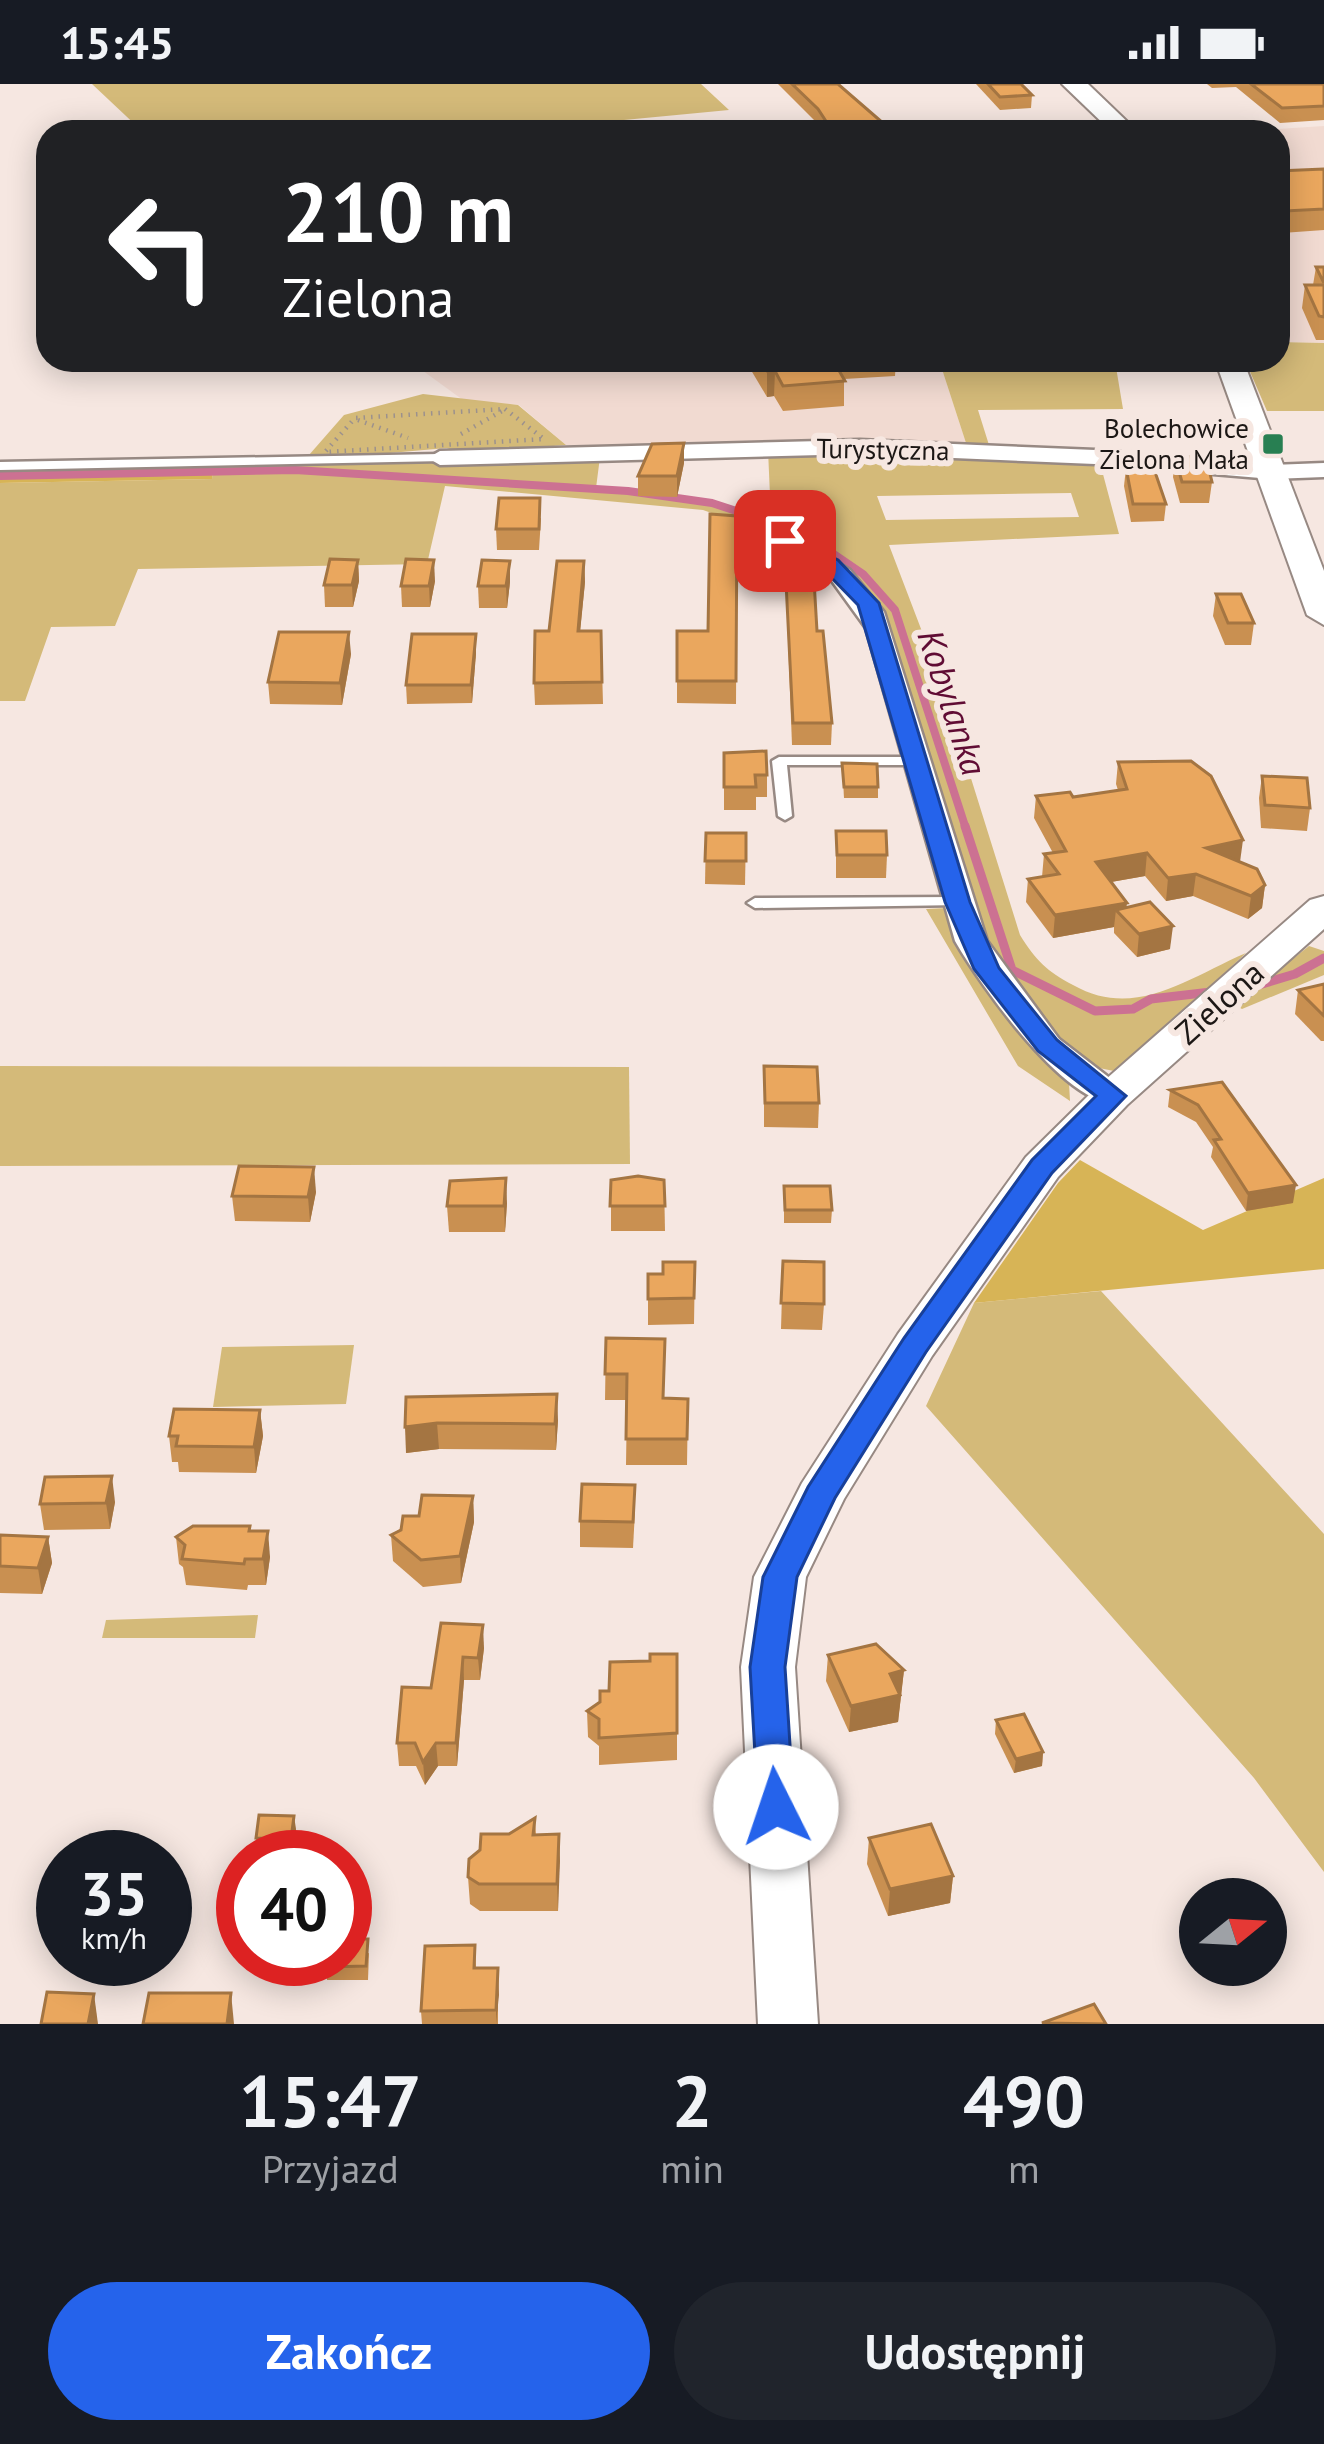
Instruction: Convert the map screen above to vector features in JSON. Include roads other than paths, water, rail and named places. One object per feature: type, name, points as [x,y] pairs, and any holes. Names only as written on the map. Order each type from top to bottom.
[{"type":"street","points":[[1074,84],[1113,120]]},
{"type":"street","points":[[1234,372],[1324,615]]},
{"type":"street","name":"Turystyczna","points":[[444,448],[860,447],[1095,457],[1272,472],[1324,470]]},
{"type":"street","points":[[785,541],[831,565],[868,603],[957,902],[987,969],[1067,1065],[1112,1096]]},
{"type":"street","name":"Zielona","points":[[788,2024],[768,1667],[780,1577],[820,1496],[915,1345],[1042,1167],[1112,1096],[1324,908]]},
{"type":"lane","points":[[0,466],[444,448]]},
{"type":"lane","points":[[785,815],[779,761],[918,761]]},
{"type":"lane","points":[[755,903],[957,902]]},
{"type":"waterway","name":"Kobylanka","points":[[0,476],[295,470],[628,491],[712,503],[776,524],[825,548],[863,574],[895,610],[966,829]]},
{"type":"waterway","name":"Kobylanka","points":[[965,826],[1012,970],[1095,1011],[1133,1009],[1151,999],[1211,992]]},
{"type":"waterway","name":"Kobylanka","points":[[1252,987],[1295,974],[1324,958]]},
{"type":"place","name":"Bolechowice Zielona Mała","points":[[1273,444]]}]
